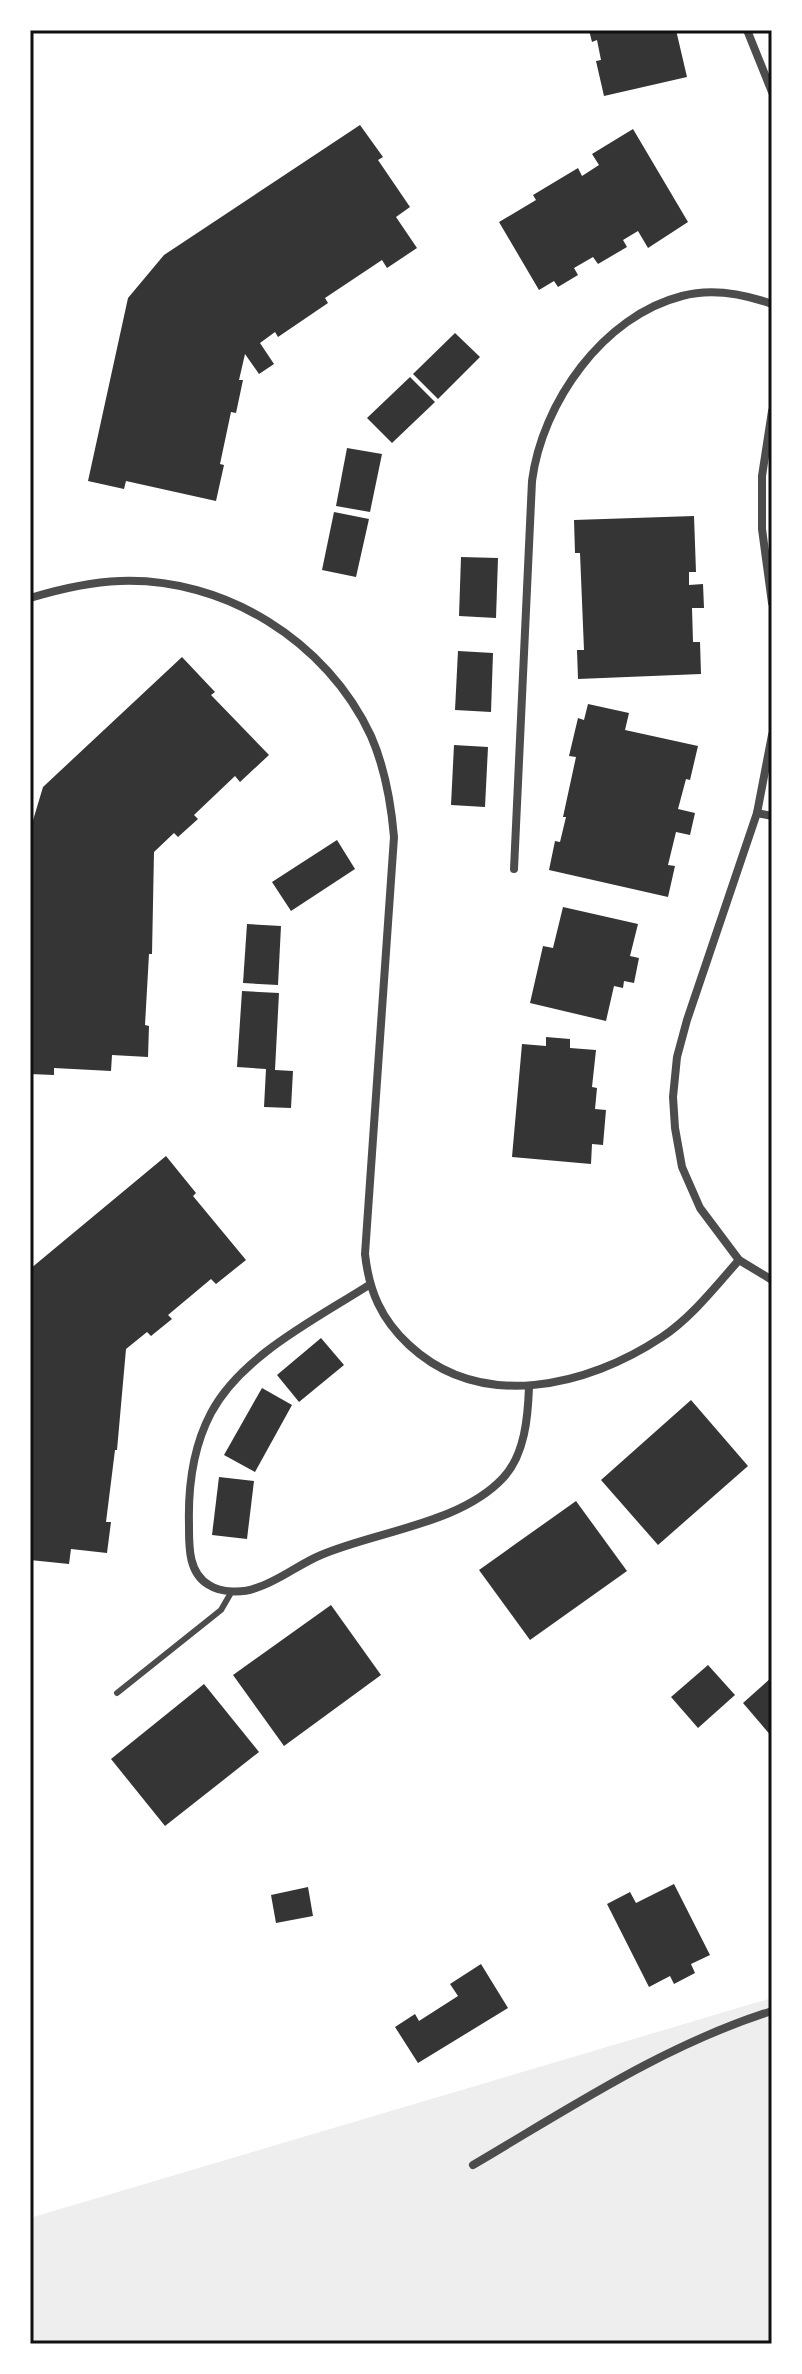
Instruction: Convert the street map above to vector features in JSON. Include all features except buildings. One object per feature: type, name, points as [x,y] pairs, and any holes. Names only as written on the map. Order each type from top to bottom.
[{"type":"street","points":[[747,30],[772,92]]},
{"type":"street","points":[[514,869],[532,481],[539,444],[553,411],[594,351],[636,317],[665,301],[708,293],[737,294],[772,304]]},
{"type":"street","points":[[772,411],[762,476],[762,529],[772,603]]},
{"type":"street","points":[[30,598],[96,582],[147,581],[196,590],[237,604],[268,621],[310,653],[344,691],[371,736],[387,786],[394,837],[365,1254],[369,1285],[393,1327],[427,1360],[455,1375],[501,1386],[529,1387],[564,1380],[633,1354],[665,1335],[739,1260]]},
{"type":"street","points":[[772,735],[757,813],[687,1020],[677,1057],[673,1097],[677,1141],[688,1184],[700,1208],[739,1260],[772,1280]]},
{"type":"street","points":[[757,813],[772,816]]},
{"type":"street","points":[[369,1285],[279,1342],[257,1360],[222,1395],[206,1424],[196,1453],[189,1503],[189,1551],[196,1572],[209,1586],[232,1591],[255,1589],[322,1554],[445,1515],[496,1485],[511,1468],[518,1452],[526,1425],[529,1387]]},
{"type":"street","points":[[473,2165],[688,2042],[772,2011]]},
{"type":"lane","points":[[117,1693],[221,1610],[232,1591]]},
{"type":"shaded area","points":[[772,1998],[772,2344],[30,2344],[30,2218]]}]
